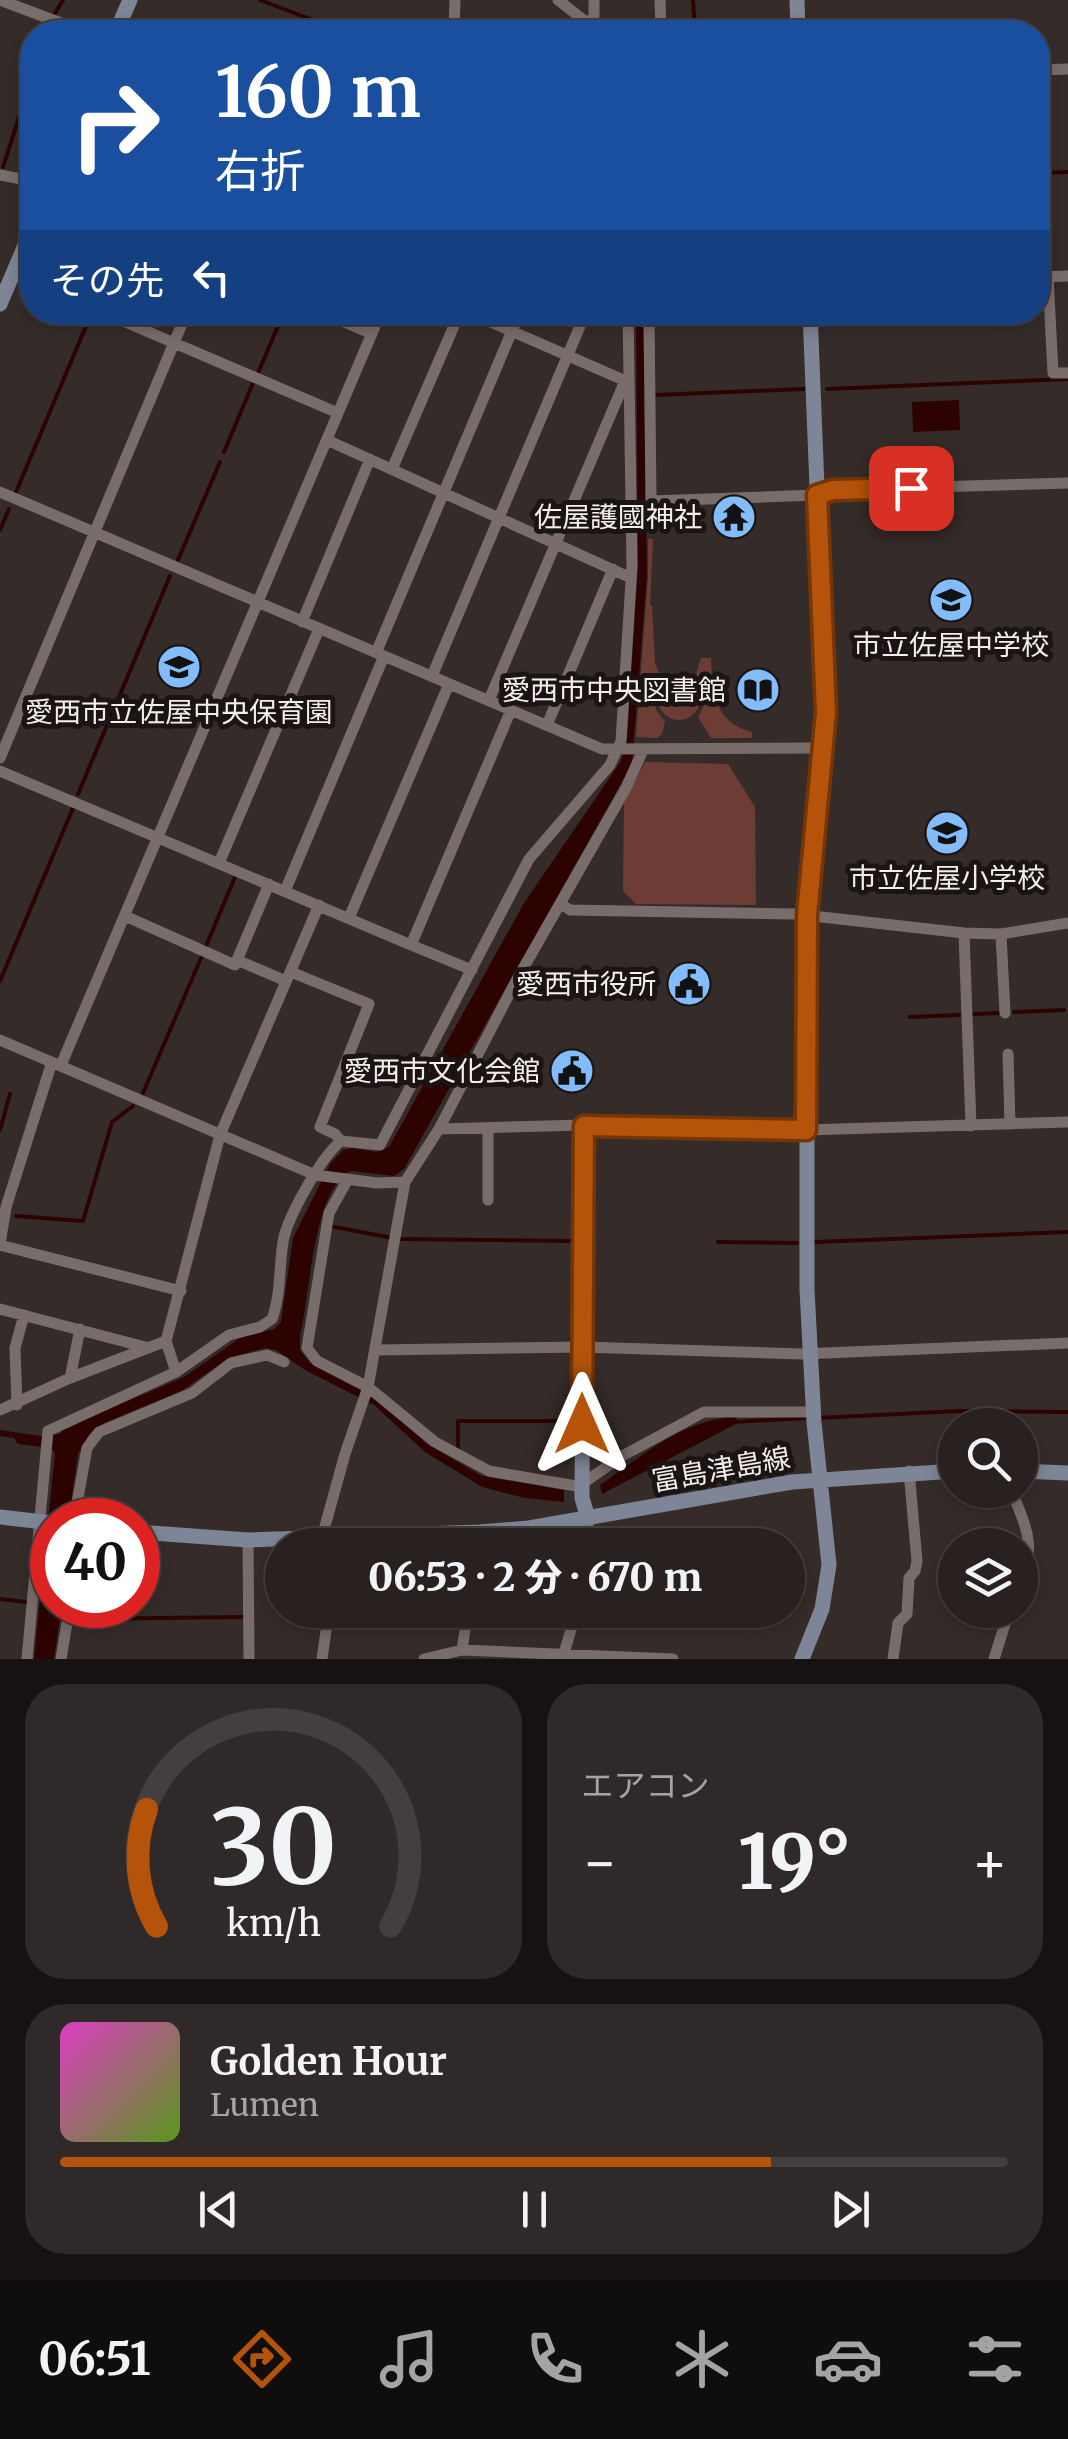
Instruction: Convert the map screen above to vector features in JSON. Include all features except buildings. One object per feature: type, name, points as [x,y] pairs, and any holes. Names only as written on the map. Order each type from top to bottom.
[{"type":"street","points":[[0,0],[15,2],[57,20]]},
{"type":"street","points":[[558,0],[591,20],[594,0]]},
{"type":"street","points":[[0,304],[20,257]]},
{"type":"street","points":[[133,325],[338,413]]},
{"type":"street","points":[[0,758],[182,325]]},
{"type":"street","points":[[351,325],[372,334]]},
{"type":"street","points":[[181,1290],[0,1245],[6,1207],[57,1063],[125,916],[376,325]]},
{"type":"street","points":[[392,469],[458,325]]},
{"type":"street","points":[[495,325],[626,382]]},
{"type":"street","points":[[285,891],[515,325]]},
{"type":"street","points":[[432,676],[581,325]]},
{"type":"street","points":[[331,1528],[345,1454],[376,1350],[405,1182],[439,1129],[561,904],[630,750],[624,713],[631,578],[628,325]]},
{"type":"street","points":[[649,325],[651,501],[817,495],[833,490],[1068,483]]},
{"type":"street","points":[[802,1659],[827,1588],[828,1544],[810,1353],[806,1130],[807,915],[826,712],[810,325]]},
{"type":"street","points":[[1048,325],[1054,373],[1068,373]]},
{"type":"street","points":[[489,700],[626,382]]},
{"type":"street","points":[[326,440],[631,578]]},
{"type":"street","points":[[302,622],[370,460]]},
{"type":"street","points":[[0,492],[602,748],[824,748]]},
{"type":"street","points":[[547,725],[613,569]]},
{"type":"street","points":[[220,863],[319,628]]},
{"type":"street","points":[[349,918],[449,684]]},
{"type":"street","points":[[411,944],[511,710]]},
{"type":"street","points":[[237,960],[369,1004],[320,1127],[341,1141],[373,1145],[383,1142],[529,859],[610,765],[630,750]]},
{"type":"street","points":[[0,770],[472,970]]},
{"type":"street","points":[[125,916],[235,964],[269,884]]},
{"type":"street","points":[[561,904],[570,910],[807,915],[964,934],[1002,934],[1068,924],[1068,931]]},
{"type":"street","points":[[176,1372],[166,1342],[220,1135],[319,906]]},
{"type":"street","points":[[964,934],[971,1126]]},
{"type":"street","points":[[1002,934],[1005,1013]]},
{"type":"street","points":[[0,1040],[318,1174],[390,1184],[405,1182]]},
{"type":"street","points":[[1008,1054],[1010,1124]]},
{"type":"street","points":[[439,1129],[584,1126],[806,1130],[1068,1122]]},
{"type":"street","points":[[584,1126],[582,1486],[588,1528]]},
{"type":"street","points":[[488,1128],[488,1200]]},
{"type":"street","points":[[45,1498],[48,1434],[176,1372],[230,1335],[260,1327],[272,1319],[284,1236],[332,1148],[341,1141]]},
{"type":"street","points":[[346,1178],[329,1213],[307,1348],[318,1360],[435,1442],[489,1471],[582,1486],[622,1456],[704,1412],[814,1417]]},
{"type":"street","points":[[0,1309],[149,1348]]},
{"type":"street","points":[[17,1404],[15,1348],[24,1315]]},
{"type":"street","points":[[70,1378],[80,1329]]},
{"type":"street","points":[[0,1410],[70,1378],[166,1342]]},
{"type":"street","points":[[376,1350],[583,1347],[747,1354],[1068,1342]]},
{"type":"street","points":[[78,1498],[86,1448],[99,1432],[192,1393],[231,1363],[267,1355],[284,1362]]},
{"type":"street","name":"富島津島線","points":[[533,1528],[819,1479],[938,1471]]},
{"type":"street","points":[[892,1659],[898,1623],[907,1614],[909,1578],[917,1561],[909,1472]]},
{"type":"street","points":[[1038,1472],[1068,1473]]},
{"type":"street","points":[[0,1517],[30,1520]]},
{"type":"street","name":"富島津島線","points":[[160,1534],[265,1540]]},
{"type":"street","points":[[248,1540],[249,1659]]},
{"type":"street","points":[[27,1659],[31,1628]]},
{"type":"street","points":[[61,1659],[66,1628]]},
{"type":"street","points":[[322,1659],[326,1628]]},
{"type":"street","points":[[454,1654],[462,1628]]},
{"type":"street","points":[[564,1653],[571,1628]]},
{"type":"street","points":[[994,1659],[1004,1628]]},
{"type":"street","points":[[424,1659],[454,1654],[564,1653],[673,1659]]},
{"type":"shaded area","points":[[636,325],[643,325],[647,576],[632,764],[404,1169],[394,1176],[351,1171],[338,1181],[328,1198],[315,1245],[300,1335],[300,1350],[310,1363],[377,1399],[427,1444],[482,1476],[564,1490],[564,1502],[525,1498],[482,1487],[425,1452],[374,1405],[266,1348],[230,1357],[183,1390],[102,1424],[89,1434],[78,1454],[72,1498],[50,1498],[55,1453],[51,1448],[18,1444],[14,1438],[0,1436],[0,1430],[41,1436],[60,1434],[63,1429],[184,1377],[240,1338],[274,1329],[281,1322],[293,1238],[330,1164],[343,1150],[376,1152],[389,1147],[524,903],[621,761],[627,738],[638,566]]},
{"type":"shaded area","points":[[959,400],[960,430],[913,432],[912,402]]},
{"type":"shaded area","points":[[648,539],[653,539],[650,605],[655,663],[661,677],[654,700],[665,721],[657,738],[636,737]]},
{"type":"shaded area","points":[[701,658],[711,658],[714,694],[723,713],[739,728],[752,732],[752,738],[711,738],[698,717],[704,701],[704,692],[695,678]]},
{"type":"shaded area","points":[[679,678],[694,684],[700,699],[694,714],[679,720],[664,714],[658,699],[664,684]]},
{"type":"shaded area","points":[[645,762],[728,764],[755,807],[756,905],[636,904],[623,891],[624,803]]},
{"type":"shaded area","points":[[737,1416],[736,1424],[602,1494],[600,1485],[664,1441],[698,1425]]},
{"type":"shaded area","points":[[37,1628],[59,1628],[54,1659],[34,1659]]},
{"type":"waterway","points":[[54,15],[63,0]]},
{"type":"waterway","points":[[260,0],[312,20]]},
{"type":"waterway","points":[[693,0],[694,20]]},
{"type":"waterway","points":[[3,167],[20,114]]},
{"type":"waterway","points":[[1050,173],[1068,172]]},
{"type":"waterway","points":[[16,492],[87,325]]},
{"type":"waterway","points":[[258,373],[278,325]]},
{"type":"waterway","points":[[827,389],[1068,379]]},
{"type":"waterway","points":[[224,452],[253,383]]},
{"type":"waterway","points":[[656,395],[804,389]]},
{"type":"waterway","points":[[178,560],[220,462]]},
{"type":"waterway","points":[[0,530],[9,509]]},
{"type":"waterway","points":[[78,794],[170,576]]},
{"type":"waterway","points":[[0,981],[73,808]]},
{"type":"waterway","points":[[206,946],[235,877]]},
{"type":"waterway","points":[[143,1093],[201,958]]},
{"type":"waterway","points":[[1014,1012],[1064,1010]]},
{"type":"waterway","points":[[973,1014],[998,1013]]},
{"type":"waterway","points":[[910,1017],[959,1015]]},
{"type":"waterway","points":[[0,1130],[10,1094]]},
{"type":"waterway","points":[[16,1216],[83,1221],[112,1122],[133,1106]]},
{"type":"waterway","points":[[330,1226],[392,1238]]},
{"type":"waterway","points":[[816,1242],[1068,1232]]},
{"type":"waterway","points":[[399,1239],[573,1241]]},
{"type":"waterway","points":[[718,1242],[797,1243]]},
{"type":"waterway","points":[[818,1418],[958,1411],[1068,1412]]},
{"type":"waterway","points":[[733,1422],[808,1418]]},
{"type":"waterway","points":[[458,1449],[458,1421],[572,1421]]},
{"type":"waterway","points":[[0,1599],[26,1602]]},
{"type":"waterway","points":[[160,1618],[244,1617]]},
{"type":"place","name":"佐屋護國神社","points":[[734,517]]},
{"type":"place","name":"市立佐屋中学校","points":[[951,600]]},
{"type":"place","name":"愛西市立佐屋中央保育園","points":[[179,667]]},
{"type":"place","name":"愛西市中央図書館","points":[[758,690]]},
{"type":"place","name":"市立佐屋小学校","points":[[947,833]]},
{"type":"place","name":"愛西市役所","points":[[689,984]]},
{"type":"place","name":"愛西市文化会館","points":[[572,1071]]},
{"type":"route","points":[[582,1424],[584,1126],[806,1130],[807,915],[826,712],[817,495],[833,490],[911,488]]}]
